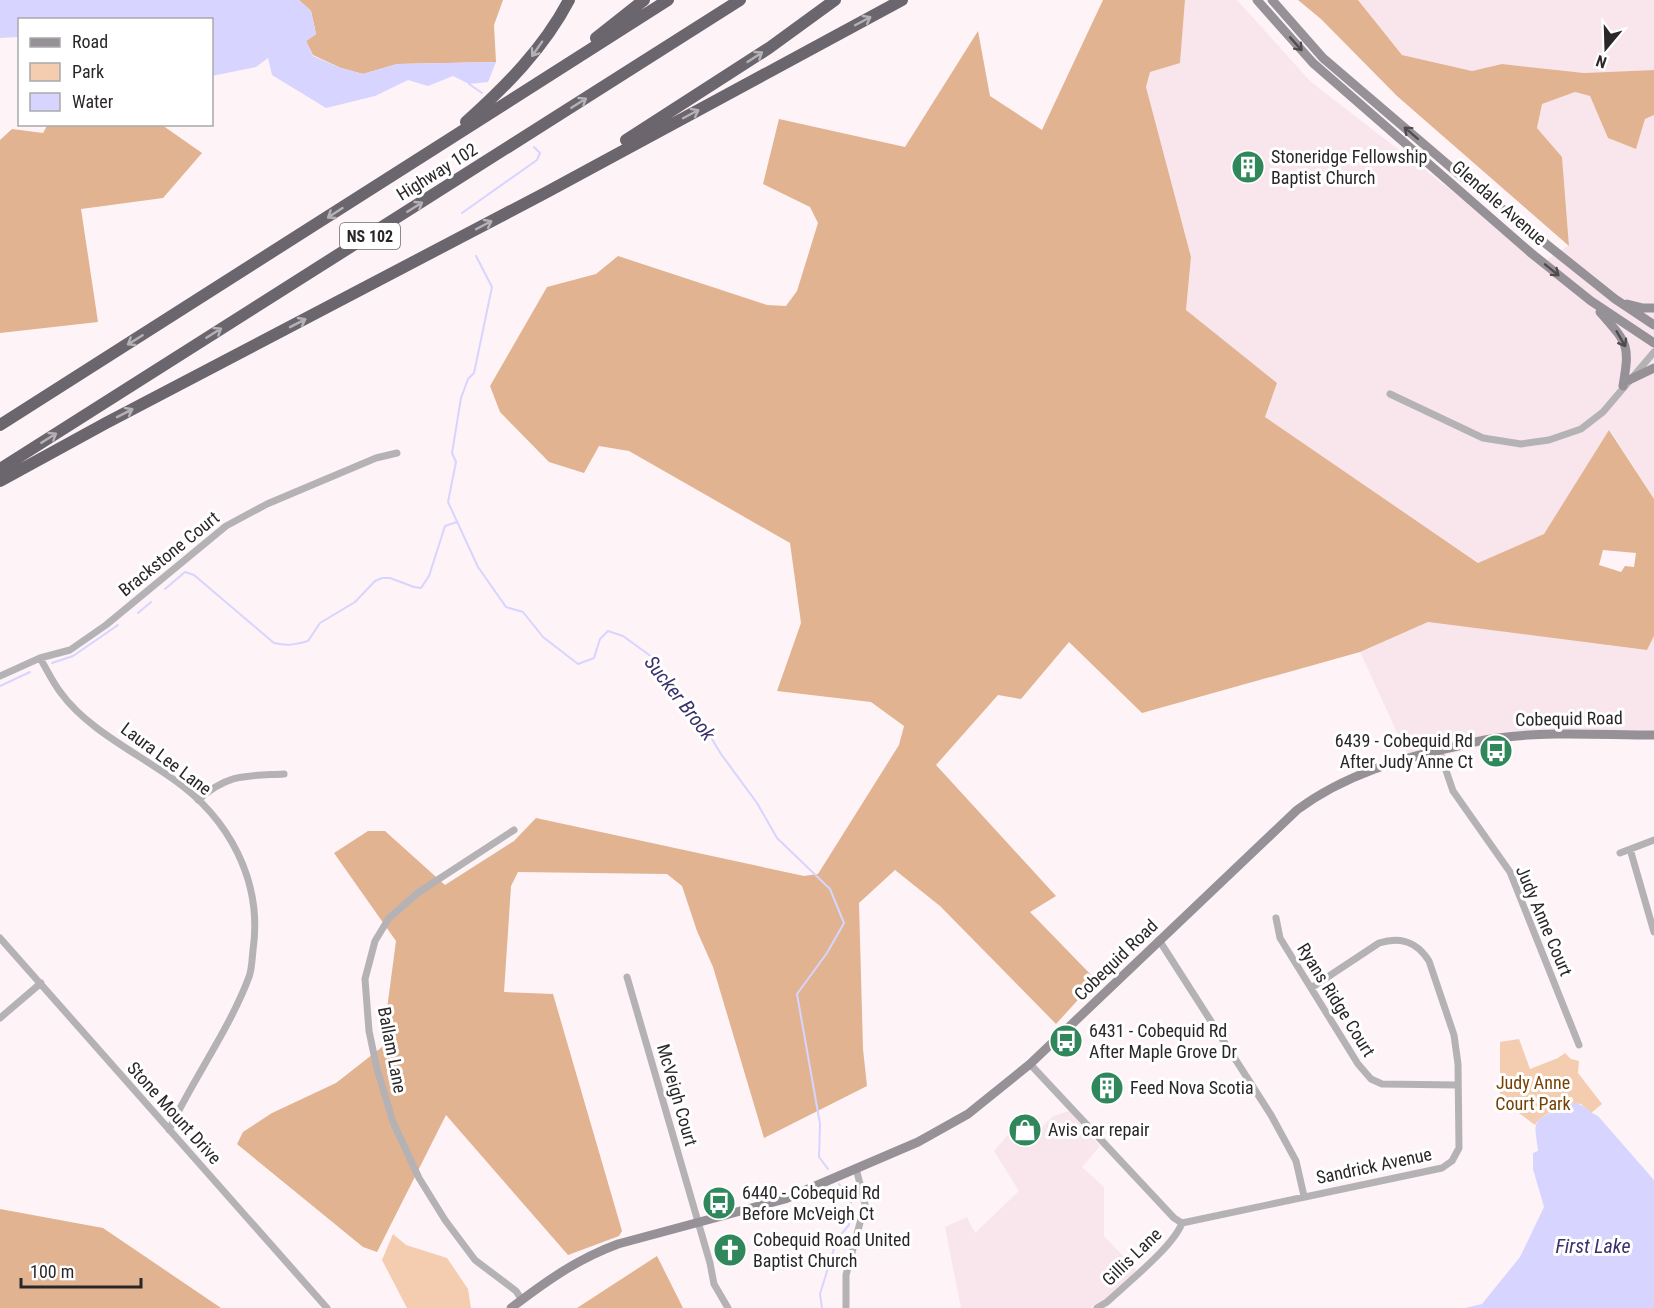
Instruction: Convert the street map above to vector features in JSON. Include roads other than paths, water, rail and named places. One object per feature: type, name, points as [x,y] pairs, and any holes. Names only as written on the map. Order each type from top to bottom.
[{"type":"highway","points":[[437,147],[506,86],[531,57],[569,0]]},
{"type":"highway","points":[[533,87],[644,0]]},
{"type":"highway","name":"Highway 102","points":[[0,425],[668,0]]},
{"type":"highway","name":"Highway 102","points":[[0,469],[740,0]]},
{"type":"highway","points":[[547,192],[769,48],[836,0]]},
{"type":"highway","points":[[0,481],[547,192],[902,0]]},
{"type":"main road","name":"Glendale Avenue","points":[[1257,0],[1313,63],[1531,254],[1591,301],[1654,343]]},
{"type":"main road","name":"Glendale Avenue","points":[[1272,0],[1323,58],[1461,176],[1615,299],[1654,325]]},
{"type":"main road","points":[[1615,299],[1643,308],[1654,308]]},
{"type":"main road","points":[[1591,301],[1620,335],[1627,349],[1626,383]]},
{"type":"main road","points":[[1626,383],[1654,368]]},
{"type":"main road","name":"Cobequid Road","points":[[511,1308],[567,1267],[593,1253],[618,1244],[785,1199],[918,1142],[968,1114],[1030,1064],[1297,810],[1317,795],[1369,771],[1438,750],[1505,737],[1560,734],[1654,735]]},
{"type":"street","points":[[1390,394],[1483,438],[1521,444],[1563,437],[1581,429],[1603,412],[1654,352]]},
{"type":"street","name":"Brackstone Court","points":[[0,676],[40,658],[70,650],[106,625],[226,526],[267,504],[376,458],[397,453]]},
{"type":"street","name":"Laura Lee Lane","points":[[40,658],[62,694],[87,720],[175,780],[216,816],[236,848],[252,891],[255,935],[250,975],[229,1020],[183,1100],[169,1130]]},
{"type":"street","name":"Judy Anne Court","points":[[1438,750],[1453,791],[1510,872],[1579,1045]]},
{"type":"street","points":[[198,800],[213,787],[228,779],[284,774]]},
{"type":"street","name":"Ballam Lane","points":[[514,830],[419,892],[389,918],[375,941],[365,979],[369,1031],[377,1069],[393,1122],[419,1178],[445,1220],[475,1260],[516,1291],[522,1300]]},
{"type":"street","points":[[1620,853],[1654,840]]},
{"type":"street","points":[[1630,849],[1654,932]]},
{"type":"street","name":"Ryans Ridge Court","points":[[1276,918],[1280,938],[1358,1064],[1371,1079],[1382,1084],[1458,1085]]},
{"type":"street","name":"Stone Mount Drive","points":[[0,938],[327,1308]]},
{"type":"street","name":"Sandrick Avenue","points":[[1182,1223],[1447,1165],[1456,1156],[1459,1148],[1458,1064],[1454,1035],[1429,961],[1422,951],[1401,939],[1379,943],[1311,988]]},
{"type":"street","points":[[1159,940],[1271,1115],[1296,1161],[1304,1196]]},
{"type":"street","name":"McVeigh Court","points":[[627,977],[710,1263],[711,1277],[728,1308]]},
{"type":"street","points":[[0,1018],[41,983]]},
{"type":"street","points":[[1030,1064],[1174,1218],[1182,1223]]},
{"type":"street","points":[[846,1308],[846,1275],[865,1204],[856,1168]]},
{"type":"street","name":"Gillis Lane","points":[[1098,1308],[1166,1246],[1178,1232],[1182,1223]]},
{"type":"water","points":[[0,0],[299,0],[311,11],[316,34],[306,41],[313,56],[341,68],[363,74],[397,64],[496,62],[488,82],[469,84],[453,76],[428,86],[408,80],[375,96],[326,108],[272,75],[268,58],[256,67],[213,76],[213,18],[18,18],[18,37],[0,38]]},
{"type":"water","name":"First Lake","points":[[1575,1103],[1598,1116],[1654,1180],[1654,1308],[1465,1308],[1482,1304],[1520,1257],[1544,1207],[1533,1169],[1533,1153],[1538,1151],[1536,1124],[1542,1117]]},
{"type":"waterway","name":"Sucker Brook","points":[[469,84],[482,93]]},
{"type":"waterway","name":"Sucker Brook","points":[[462,213],[537,160],[540,153],[534,147]]},
{"type":"waterway","name":"Sucker Brook","points":[[476,256],[492,287],[474,373],[468,379],[461,398],[452,453],[456,462],[448,502],[478,567],[506,607],[523,612],[543,637],[578,664],[594,658],[600,639],[608,631],[623,636],[652,657],[665,679],[698,716],[721,754],[757,803],[777,838],[830,889],[844,923],[827,953],[797,994],[820,1124],[819,1157],[828,1169]]},
{"type":"waterway","points":[[165,589],[185,572],[194,575],[274,643],[287,645],[308,641],[320,623],[355,602],[375,581],[390,578],[421,588],[429,576],[445,526],[457,522]]},
{"type":"waterway","points":[[138,613],[151,602]]},
{"type":"waterway","points":[[52,663],[73,656],[118,625]]},
{"type":"waterway","points":[[0,686],[30,672]]},
{"type":"waterway","name":"Sucker Brook","points":[[822,1308],[820,1294],[837,1239],[849,1225],[851,1200],[839,1184]]},
{"type":"place","name":"Stoneridge Fellowship Baptist Church","points":[[1248,167]]},
{"type":"place","name":"6439 - Cobequid Rd After Judy Anne Ct","points":[[1496,751]]},
{"type":"place","name":"6431 - Cobequid Rd After Maple Grove Dr","points":[[1066,1041]]},
{"type":"place","name":"Feed Nova Scotia","points":[[1107,1088]]},
{"type":"place","name":"Avis car repair","points":[[1025,1130]]},
{"type":"place","name":"6440 - Cobequid Rd Before McVeigh Ct","points":[[719,1203]]},
{"type":"place","name":"Cobequid Road United Baptist Church","points":[[730,1250]]},
{"type":"park label","name":"Judy Anne Court Park","points":[[1533,1093]]}]
